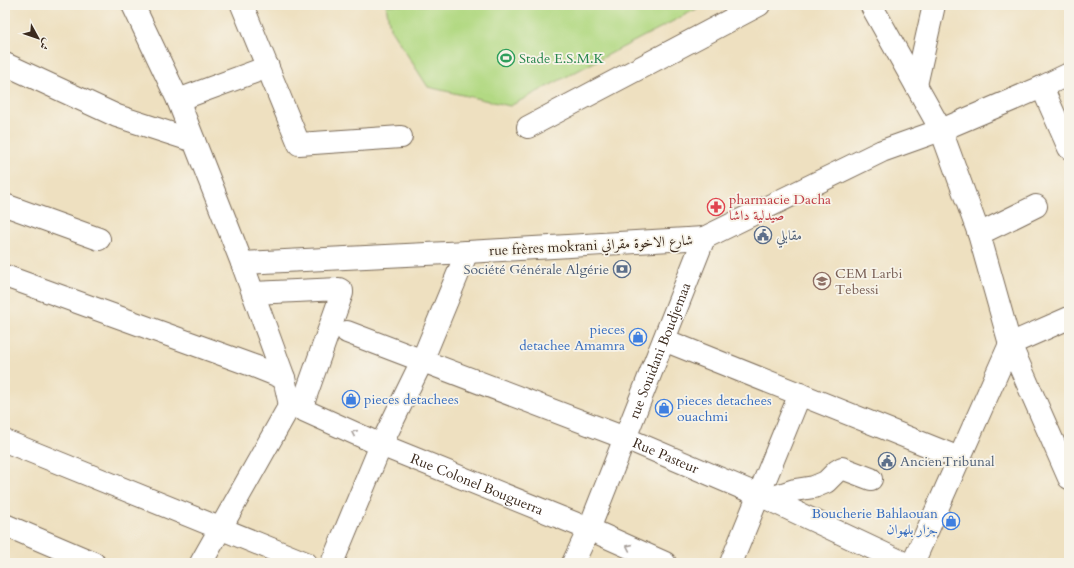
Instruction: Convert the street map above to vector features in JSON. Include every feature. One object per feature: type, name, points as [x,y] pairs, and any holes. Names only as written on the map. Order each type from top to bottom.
[{"type":"street","points":[[133,5],[178,100],[242,263],[295,407]]},
{"type":"street","points":[[242,5],[299,144],[401,137]]},
{"type":"street","points":[[528,127],[759,5]]},
{"type":"street","points":[[916,85],[934,5]]},
{"type":"street","points":[[872,6],[941,130],[978,234],[1010,344],[1069,478]]},
{"type":"street","points":[[5,59],[117,116],[194,141]]},
{"type":"street","points":[[178,100],[268,67]]},
{"type":"street","name":"rue frères mokrani شارع الاخوة مقراني","points":[[242,263],[704,238],[882,151],[941,130],[1069,74]]},
{"type":"street","points":[[1042,87],[1069,148]]},
{"type":"street","points":[[5,204],[100,239]]},
{"type":"street","points":[[978,234],[1036,206]]},
{"type":"street","name":"rue Souidani Boudjemaa","points":[[573,563],[589,529],[704,238]]},
{"type":"street","points":[[332,563],[381,445],[422,361],[467,252]]},
{"type":"street","points":[[279,261],[281,292]]},
{"type":"street","points":[[5,276],[284,378]]},
{"type":"street","points":[[201,563],[295,407],[342,291],[339,288],[253,293]]},
{"type":"street","points":[[913,563],[1010,344],[1069,318]]},
{"type":"street","name":"Rue Pasteur","points":[[347,332],[625,438],[763,497],[904,563]]},
{"type":"street","points":[[664,340],[959,458]]},
{"type":"street","points":[[731,563],[763,497],[800,394]]},
{"type":"street","name":"Rue Colonel Bouguerra","points":[[295,407],[381,445],[589,529],[665,563]]},
{"type":"street","points":[[5,441],[306,563]]},
{"type":"street","points":[[763,497],[814,487],[826,482],[842,468],[871,479]]},
{"type":"street","points":[[5,525],[94,563]]},
{"type":"green space","name":"Stade E.S.M.K","points":[[386,5],[704,5],[510,106],[428,87],[390,28]]},
{"type":"place","name":"Stade E.S.M.K","points":[[506,58]]},
{"type":"place","name":"pharmacie Dacha صيدلية داشا","points":[[716,207]]},
{"type":"place","name":"مقابلي","points":[[763,235]]},
{"type":"place","name":"Société Générale Algérie","points":[[622,269]]},
{"type":"place","name":"CEM Larbi Tebessi","points":[[822,281]]},
{"type":"place","name":"pieces detachee Amamra","points":[[638,337]]},
{"type":"place","name":"pieces detachees","points":[[351,399]]},
{"type":"place","name":"pieces detachees ouachmi","points":[[664,408]]},
{"type":"place","name":"AncienTribunal","points":[[887,461]]},
{"type":"place","name":"Boucherie Bahlaouan جزار بلهوان","points":[[951,521]]}]
